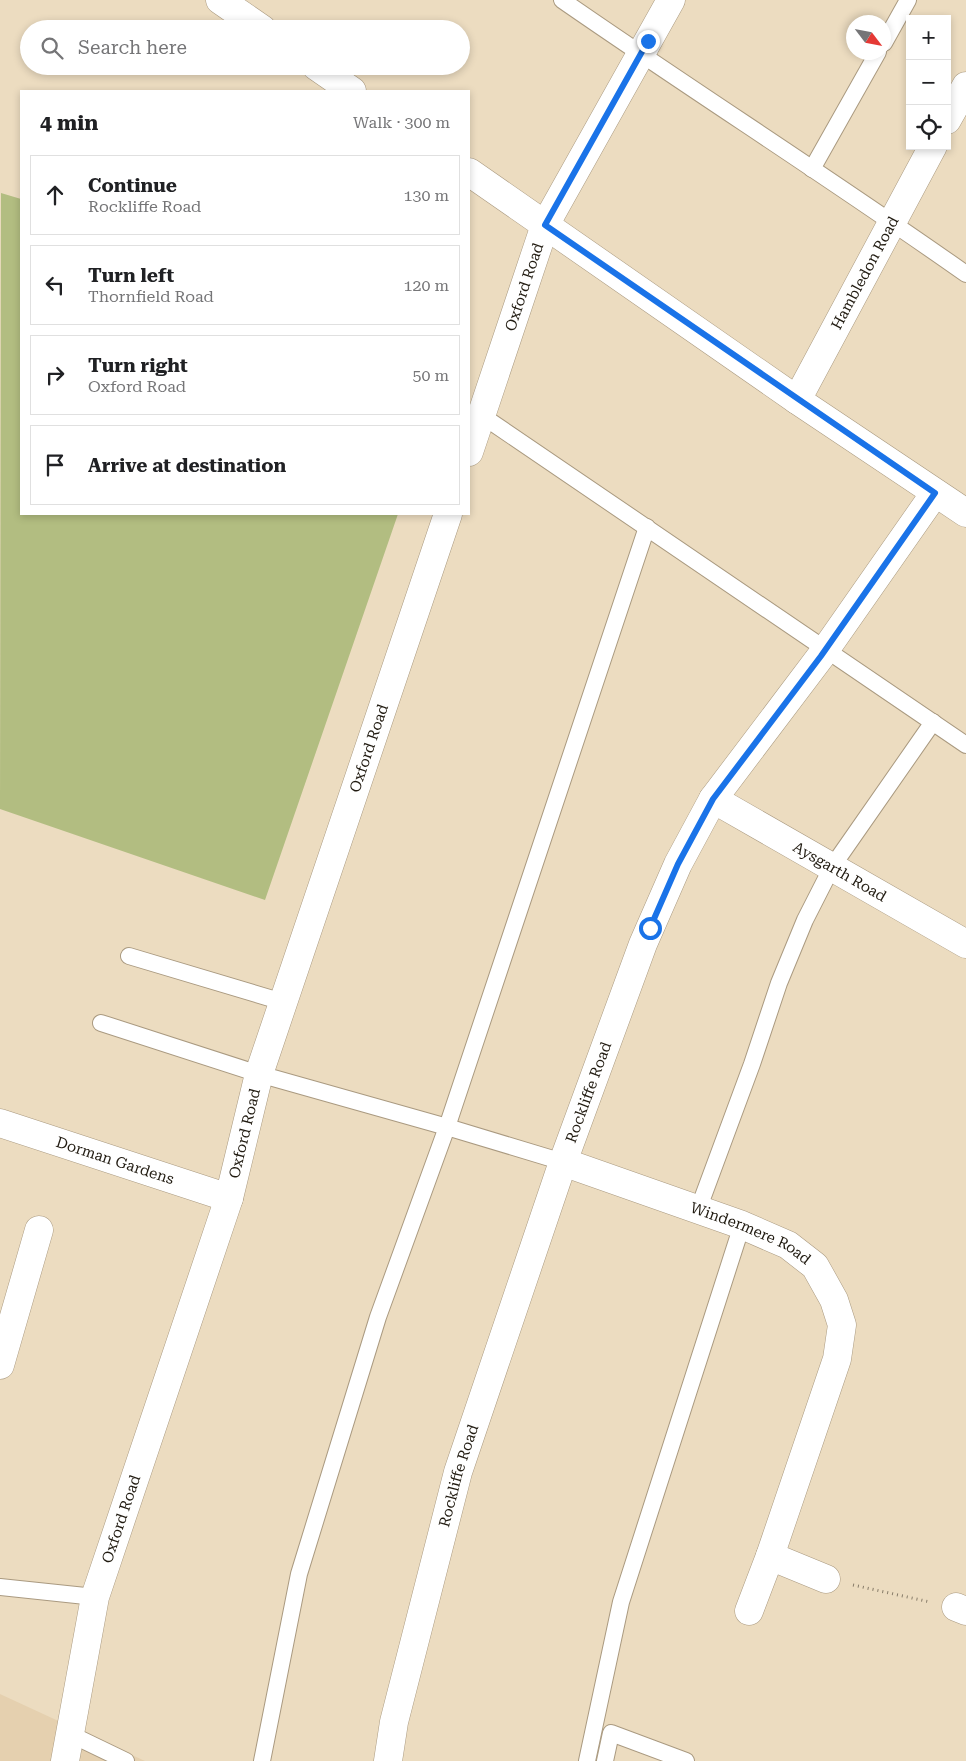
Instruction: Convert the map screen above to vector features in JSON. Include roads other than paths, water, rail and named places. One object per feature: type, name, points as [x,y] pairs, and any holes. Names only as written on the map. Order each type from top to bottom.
[{"type":"street","points":[[220,0],[249,20]]},
{"type":"street","name":"Oxford Road","points":[[470,449],[545,225],[671,0]]},
{"type":"street","points":[[329,75],[351,90]]},
{"type":"street","points":[[951,113],[966,86]]},
{"type":"street","name":"Hambledon Road","points":[[797,400],[931,150]]},
{"type":"street","points":[[470,173],[797,400],[966,513]]},
{"type":"street","name":"Rockliffe Road","points":[[388,1761],[394,1722],[458,1472],[563,1162],[643,944],[678,864],[713,799],[826,649],[935,493]]},
{"type":"street","name":"Oxford Road","points":[[65,1761],[94,1597],[230,1198],[259,1074],[448,515]]},
{"type":"street","name":"Aysgarth Road","points":[[713,799],[966,944]]},
{"type":"street","name":"Dorman Gardens","points":[[0,1123],[230,1198]]},
{"type":"street","name":"Windermere Road","points":[[563,1162],[742,1225],[788,1245],[815,1266],[834,1300],[842,1325],[837,1359],[770,1556],[749,1611]]},
{"type":"street","points":[[0,1365],[40,1230]]},
{"type":"street","points":[[770,1556],[826,1579]]},
{"type":"lane","points":[[562,0],[893,222],[966,274]]},
{"type":"lane","points":[[891,31],[908,0]]},
{"type":"lane","points":[[812,169],[873,60]]},
{"type":"lane","points":[[481,415],[966,745]]},
{"type":"lane","points":[[262,1761],[299,1574],[378,1316],[447,1126],[647,527]]},
{"type":"lane","points":[[698,1210],[752,1064],[779,984],[805,920],[832,867],[933,722]]},
{"type":"lane","points":[[129,956],[284,1002]]},
{"type":"lane","points":[[100,1023],[259,1074],[447,1126],[563,1162]]},
{"type":"lane","points":[[587,1761],[621,1602],[742,1225]]},
{"type":"lane","points":[[0,1586],[94,1597]]},
{"type":"lane","points":[[605,1761],[612,1733],[686,1761]]},
{"type":"lane","points":[[70,1734],[126,1761]]}]
